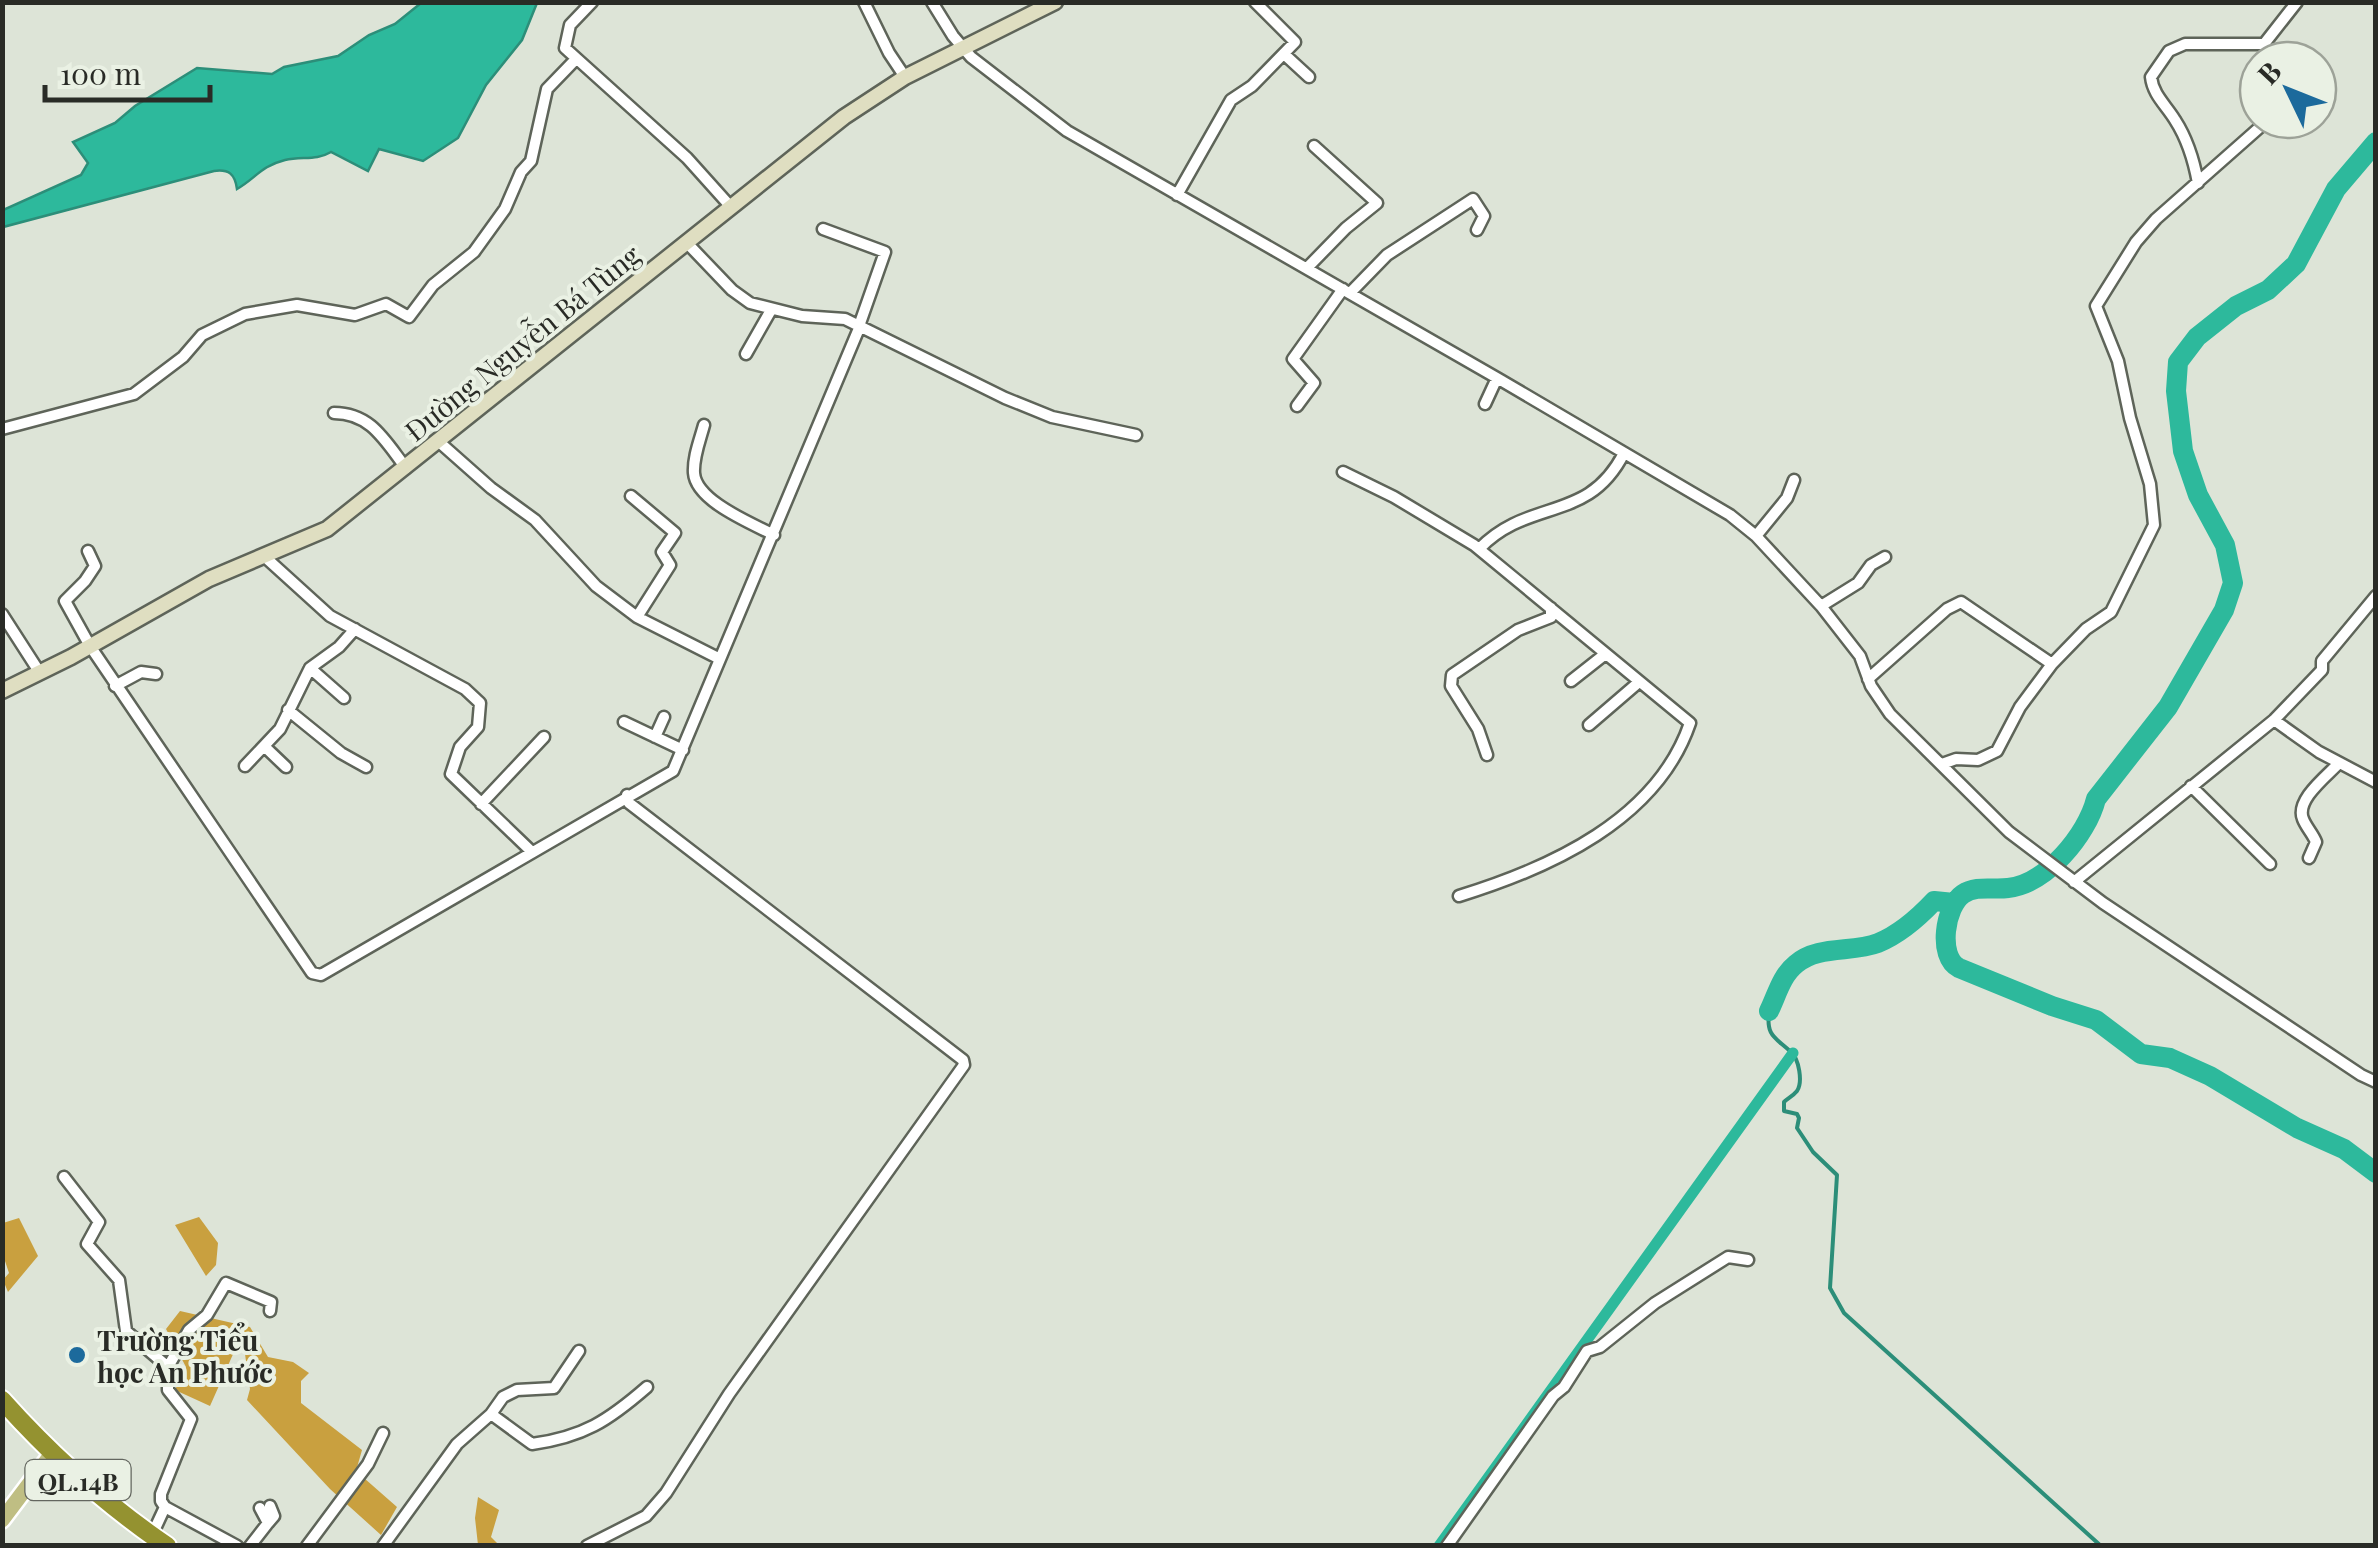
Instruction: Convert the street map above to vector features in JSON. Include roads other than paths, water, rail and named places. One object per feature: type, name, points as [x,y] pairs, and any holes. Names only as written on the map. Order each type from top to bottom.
[{"type":"highway","name":"QL.14B","points":[[2,1400],[51,1455],[92,1492],[159,1540]]},
{"type":"main road","name":"Đường Nguyễn Bá Tùng","points":[[2,692],[167,600],[327,529],[844,117],[905,77],[1055,2]]},
{"type":"main road","points":[[2,1520],[51,1455]]},
{"type":"street","points":[[592,2],[570,25],[565,48],[688,158],[731,207]]},
{"type":"street","points":[[864,2],[888,54],[905,77]]},
{"type":"street","points":[[932,2],[961,47],[1067,132],[1730,515],[1756,536],[1820,606],[1860,656],[1868,679],[1890,714],[2009,832],[2069,878],[2361,1076],[2376,1082]]},
{"type":"street","points":[[1176,195],[1230,100],[1252,86],[1295,42],[1255,2]]},
{"type":"street","points":[[2267,40],[2297,2]]},
{"type":"street","points":[[2198,184],[2186,141],[2152,90],[2150,77],[2170,51],[2185,44],[2238,44]]},
{"type":"street","points":[[1284,54],[1309,77]]},
{"type":"street","points":[[2,429],[134,394],[183,357],[202,334],[245,314],[297,305],[356,315],[386,304],[409,317],[433,286],[474,252],[505,209],[531,161],[548,89],[576,59]]},
{"type":"street","points":[[1942,764],[1956,759],[1978,760],[1997,751],[2028,695],[2052,664],[2086,629],[2111,612],[2154,525],[2150,484],[2118,361],[2096,306],[2136,242],[2156,219],[2246,140]]},
{"type":"street","points":[[1307,268],[1377,203],[1314,146]]},
{"type":"street","points":[[1297,406],[1314,383],[1293,359],[1346,291],[1387,254],[1474,199],[1484,216],[1477,230]]},
{"type":"street","points":[[88,551],[96,566],[86,582],[65,601],[115,686],[276,924],[316,976],[674,771],[860,326],[886,252],[823,228]]},
{"type":"street","points":[[687,243],[750,303],[771,310],[845,319],[1052,418],[1136,435]]},
{"type":"street","points":[[746,354],[771,310]]},
{"type":"street","points":[[1485,404],[1497,378]]},
{"type":"street","points":[[334,413],[351,413],[364,420],[406,468]]},
{"type":"street","points":[[704,425],[694,466],[698,487],[710,499],[774,535]]},
{"type":"street","points":[[438,441],[491,488],[536,520],[588,579],[637,617],[720,659]]},
{"type":"street","points":[[1479,549],[1512,522],[1590,496],[1615,472],[1624,453]]},
{"type":"street","points":[[1343,472],[1479,549],[1690,723],[1683,745],[1661,780],[1604,832],[1530,872],[1459,896]]},
{"type":"street","points":[[1756,536],[1786,498],[1794,480]]},
{"type":"street","points":[[630,496],[675,533],[662,552],[670,565],[637,617]]},
{"type":"street","points":[[265,556],[318,607],[465,689],[480,703],[478,727],[460,747],[451,774],[532,852]]},
{"type":"street","points":[[1820,606],[1858,583],[1871,565],[1885,558]]},
{"type":"street","points":[[2069,878],[2274,720],[2322,670],[2322,661],[2376,596]]},
{"type":"street","points":[[1868,679],[1958,602],[1969,604],[2052,664]]},
{"type":"street","points":[[1487,754],[1478,728],[1450,686],[1452,675],[1518,630],[1551,617],[1550,608]]},
{"type":"street","points":[[2,614],[40,673]]},
{"type":"street","points":[[245,766],[280,729],[310,668],[339,647],[355,628]]},
{"type":"street","points":[[1571,681],[1604,654]]},
{"type":"street","points":[[310,668],[344,698]]},
{"type":"street","points":[[115,686],[141,672],[156,674]]},
{"type":"street","points":[[1588,725],[1639,682]]},
{"type":"street","points":[[288,710],[366,768]]},
{"type":"street","points":[[655,738],[664,717]]},
{"type":"street","points":[[2274,720],[2376,782]]},
{"type":"street","points":[[624,722],[683,750]]},
{"type":"street","points":[[482,804],[544,738]]},
{"type":"street","points":[[264,746],[286,768]]},
{"type":"street","points":[[2309,858],[2316,842],[2301,809],[2307,797],[2339,763]]},
{"type":"street","points":[[2191,786],[2270,864]]},
{"type":"street","points":[[587,1546],[646,1516],[666,1494],[729,1394],[964,1065],[820,948],[629,802],[627,796]]},
{"type":"street","points":[[64,1177],[99,1222],[88,1244],[119,1280],[126,1331],[168,1367]]},
{"type":"street","points":[[1447,1546],[1587,1351],[1600,1347],[1655,1302],[1728,1257],[1748,1260]]},
{"type":"street","points":[[237,1546],[165,1507],[161,1501],[191,1418],[168,1390],[168,1367],[189,1330],[207,1315],[226,1282],[271,1302],[270,1311]]},
{"type":"street","points":[[383,1546],[457,1444],[511,1392],[554,1388],[579,1350]]},
{"type":"street","points":[[491,1414],[532,1444],[559,1440],[586,1432],[618,1412],[646,1387]]},
{"type":"street","points":[[306,1546],[354,1484],[383,1433]]},
{"type":"street","points":[[159,1540],[165,1507]]},
{"type":"street","points":[[250,1546],[274,1516],[265,1507]]},
{"type":"waterway","points":[[2376,142],[2336,189],[2296,264],[2268,290],[2236,306],[2197,337],[2178,362],[2176,391],[2183,451],[2198,495],[2225,545],[2233,583],[2224,610],[2168,707],[2096,799],[2084,828],[2063,856],[2022,885],[1963,894],[1952,909],[1946,931],[1948,953],[1959,968],[2096,1020],[2141,1054],[2170,1058],[2210,1076],[2297,1128],[2344,1149],[2376,1173]]},
{"type":"waterway","points":[[1769,1011],[1787,974],[1805,958],[1878,943],[1908,925],[1934,901],[1954,903]]},
{"type":"waterway","points":[[1769,1011],[1770,1031],[1794,1055],[1799,1071],[1799,1087],[1784,1102],[1784,1111],[1797,1114],[1797,1128],[1813,1152],[1837,1175],[1830,1288],[1844,1313],[2101,1546]]},
{"type":"waterway","points":[[1439,1546],[1793,1053]]},
{"type":"place","name":"Trường Tiểu học An Phước","points":[[77,1355]]}]
